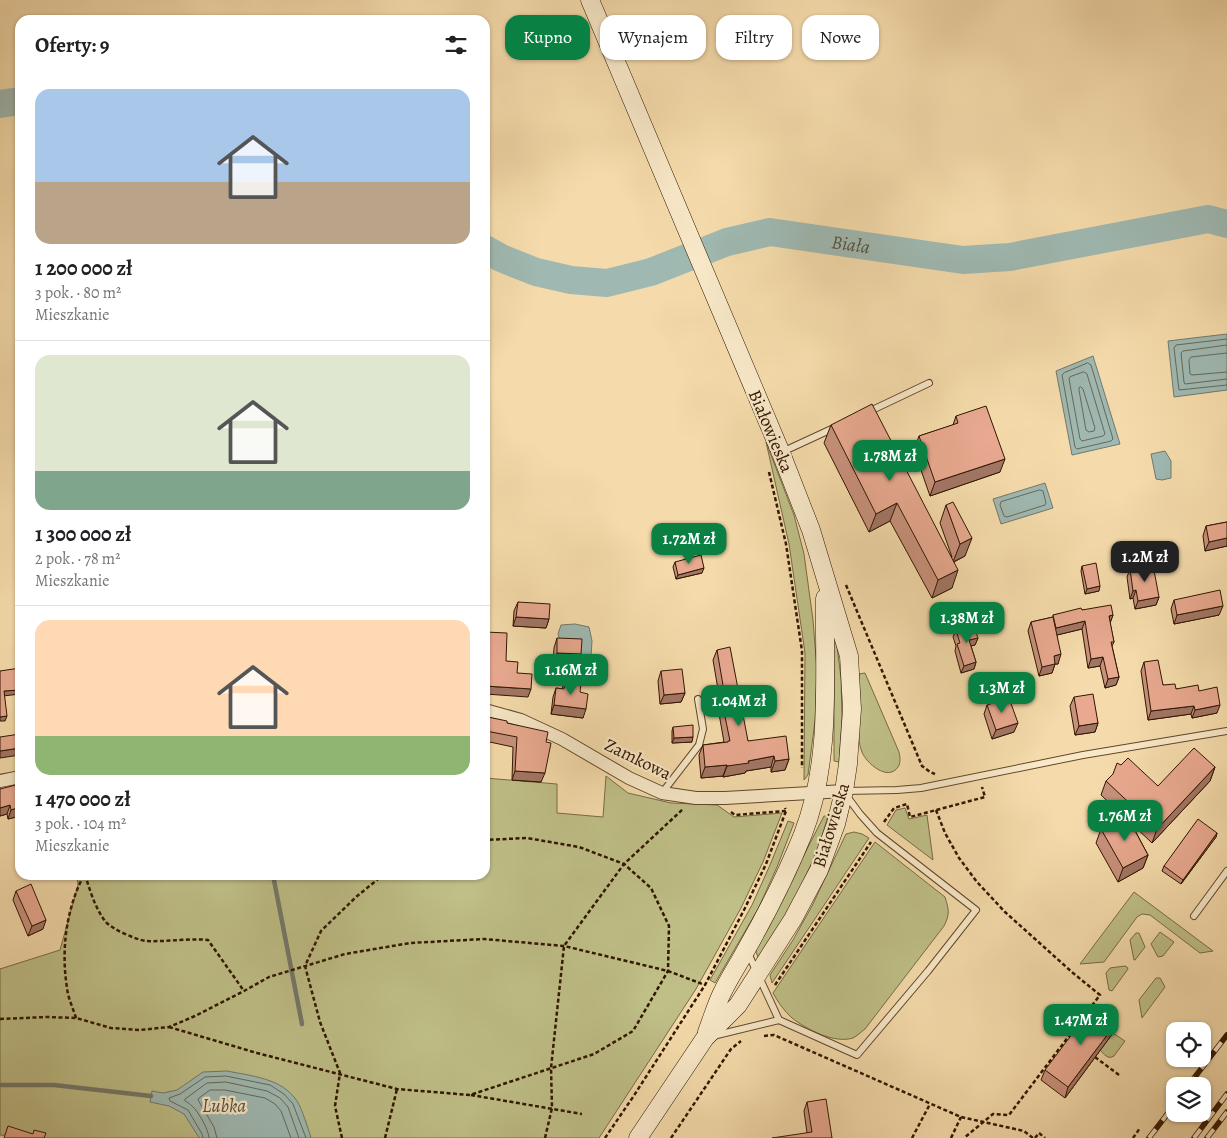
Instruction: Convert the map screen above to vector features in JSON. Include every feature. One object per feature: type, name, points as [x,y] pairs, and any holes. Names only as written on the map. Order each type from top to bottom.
[{"type":"main road","name":"Białowieska","points":[[590,0],[781,453],[811,530],[848,656],[852,709],[844,791],[836,824],[819,870],[793,919],[738,1005],[705,1038],[638,1138]]},
{"type":"main road","name":"Białowieska","points":[[705,1038],[721,994],[785,875],[803,833],[815,792],[822,754],[825,708],[825,580]]},
{"type":"street","name":"Zamkowa","points":[[490,711],[521,720],[562,739],[629,778],[662,793],[696,798],[725,798],[844,791]]},
{"type":"street","points":[[0,780],[15,778]]},
{"type":"lane","points":[[859,416],[929,383]]},
{"type":"lane","points":[[781,453],[842,424]]},
{"type":"lane","points":[[662,793],[698,745],[703,728],[698,699]]},
{"type":"lane","points":[[844,791],[921,788],[1083,755],[1227,731]]},
{"type":"lane","points":[[705,1038],[779,1020],[857,1054],[928,971],[976,910],[877,833],[860,814],[844,791]]},
{"type":"lane","points":[[1194,916],[1227,871]]},
{"type":"lane","points":[[746,950],[779,1020]]},
{"type":"path","points":[[769,471],[786,544],[802,651],[802,769]]},
{"type":"path","points":[[846,585],[922,766],[936,774]]},
{"type":"path","points":[[884,822],[894,808],[907,804],[910,817],[985,797],[982,786]]},
{"type":"path","points":[[545,1138],[552,1108],[551,1068],[564,946],[624,864],[696,798]]},
{"type":"path","points":[[605,1138],[705,985],[766,864],[786,811],[782,804]]},
{"type":"path","points":[[936,810],[944,833],[959,858],[977,882],[1005,912],[1100,995],[1009,1115],[993,1114],[964,1138]]},
{"type":"path","points":[[470,1095],[594,1054],[633,1031],[668,971],[669,926],[651,888],[624,864],[579,847],[527,838],[490,840]]},
{"type":"path","points":[[772,990],[872,841]]},
{"type":"path","points":[[76,1018],[67,990],[64,958],[68,916],[82,880]]},
{"type":"path","points":[[86,880],[96,906],[106,922],[116,930],[144,941],[208,940],[244,991]]},
{"type":"path","points":[[342,1138],[335,1106],[340,1073],[320,1022],[306,966],[322,931],[356,897],[377,880]]},
{"type":"path","points":[[0,1019],[76,1018],[111,1028],[140,1030],[168,1027],[195,1016],[269,977],[345,954],[410,943],[484,939],[564,946],[668,971],[705,985]]},
{"type":"path","points":[[168,1027],[256,1053],[398,1088],[470,1095],[582,1114]]},
{"type":"path","points":[[759,1037],[774,1035],[961,1117],[1024,1131],[1033,1138],[1039,1133],[1045,1138]]},
{"type":"path","points":[[671,1138],[731,1049],[744,1039]]},
{"type":"path","points":[[1095,1057],[1119,1075]]},
{"type":"path","points":[[385,1138],[398,1088]]},
{"type":"path","points":[[912,1138],[931,1104]]},
{"type":"path","points":[[950,1138],[961,1117]]},
{"type":"path","points":[[1132,1138],[1140,1128]]},
{"type":"green space","points":[[766,442],[794,515],[804,554],[813,620],[817,671],[815,721],[808,775],[804,780],[805,653],[789,544]]},
{"type":"green space","points":[[832,622],[834,622],[841,678],[842,718],[839,762],[834,761]]},
{"type":"green space","points":[[865,673],[899,752],[899,765],[894,771],[889,773],[873,766],[864,756],[860,747],[859,674]]},
{"type":"green space","points":[[606,776],[628,793],[671,803],[717,805],[734,817],[782,813],[763,862],[741,908],[696,989],[599,1138],[43,1138],[0,1135],[0,969],[60,950],[78,885],[78,880],[490,880],[490,778],[557,784],[557,813],[603,817]]},
{"type":"green space","points":[[905,808],[909,819],[927,815],[933,860],[887,825],[896,810]]},
{"type":"green space","points":[[824,816],[828,816],[810,867],[759,959],[756,952],[757,946]]},
{"type":"green space","points":[[788,821],[794,823],[777,867],[758,909],[715,983],[710,980],[752,905]]},
{"type":"green space","points":[[854,832],[869,838],[772,983],[770,975],[812,906],[846,834]]},
{"type":"green space","points":[[875,842],[945,897],[948,915],[944,926],[865,1029],[853,1038],[837,1039],[812,1031],[792,1018],[773,993]]},
{"type":"green space","points":[[1134,892],[1213,951],[1200,953],[1150,915],[1142,914],[1137,917],[1104,962],[1080,964]]},
{"type":"green space","points":[[1160,932],[1174,942],[1163,956],[1158,957],[1151,944]]},
{"type":"green space","points":[[1136,933],[1139,933],[1145,947],[1134,960],[1130,940]]},
{"type":"green space","points":[[1125,966],[1128,969],[1112,991],[1109,990],[1106,973],[1110,968]]},
{"type":"green space","points":[[1156,978],[1160,978],[1165,987],[1142,1018],[1139,1000]]},
{"type":"green space","points":[[1113,1033],[1125,1041],[1114,1056],[1110,1057],[1100,1050]]},
{"type":"water","points":[[1227,334],[1227,390],[1174,397],[1168,341]]},
{"type":"water","points":[[1093,356],[1120,444],[1072,455],[1056,371]]},
{"type":"water","points":[[1165,451],[1171,461],[1171,478],[1156,479],[1151,454]]},
{"type":"water","points":[[1045,483],[1053,508],[1001,524],[993,499]]},
{"type":"water","points":[[575,624],[589,627],[592,641],[591,656],[586,659],[561,644],[558,634],[561,625]]},
{"type":"water","name":"Lubka","points":[[227,1071],[265,1079],[291,1093],[301,1109],[311,1138],[200,1138],[184,1114],[169,1106],[150,1102],[152,1091],[163,1093],[177,1090],[203,1072]]},
{"type":"building","points":[[872,404],[958,570],[938,580],[897,503],[876,514],[831,425]]},
{"type":"building","points":[[986,406],[1005,459],[935,482],[919,436],[958,423],[956,416]]},
{"type":"building","points":[[953,502],[972,538],[960,544],[946,505]]},
{"type":"building","points":[[1227,522],[1227,538],[1209,542],[1206,526]]},
{"type":"building","points":[[701,555],[704,568],[678,575],[675,562]]},
{"type":"building","points":[[1096,563],[1100,586],[1087,589],[1082,566]]},
{"type":"building","points":[[1153,565],[1159,597],[1138,601],[1136,590],[1133,591],[1130,569]]},
{"type":"building","points":[[1220,590],[1223,606],[1177,615],[1174,600]]},
{"type":"building","points":[[518,602],[550,604],[549,619],[516,617]]},
{"type":"building","points":[[1111,605],[1113,615],[1109,616],[1114,642],[1111,642],[1119,677],[1108,679],[1103,657],[1091,659],[1085,621],[1056,628],[1053,615],[1081,608],[1082,610]]},
{"type":"building","points":[[1053,617],[1061,654],[1054,656],[1055,664],[1042,667],[1031,622]]},
{"type":"building","points":[[973,624],[978,638],[969,640],[976,662],[964,666],[957,644],[960,643],[956,630]]},
{"type":"building","points":[[490,632],[507,633],[506,661],[518,662],[517,673],[532,674],[531,689],[490,686]]},
{"type":"building","points":[[557,638],[582,639],[581,654],[557,653]]},
{"type":"building","points":[[730,647],[748,741],[786,736],[789,759],[775,761],[774,756],[748,761],[749,763],[705,767],[703,745],[730,741],[721,697],[725,697],[717,650]]},
{"type":"building","points":[[1158,660],[1163,685],[1175,684],[1176,689],[1198,685],[1199,691],[1217,687],[1220,705],[1195,710],[1194,706],[1151,711],[1144,662]]},
{"type":"building","points":[[15,669],[15,690],[4,691],[7,716],[0,717],[0,671]]},
{"type":"building","points":[[682,669],[685,693],[664,695],[661,671]]},
{"type":"building","points":[[565,681],[581,683],[580,692],[588,694],[586,709],[554,705],[556,688],[564,689]]},
{"type":"building","points":[[1093,694],[1098,723],[1079,726],[1074,697]]},
{"type":"building","points":[[1009,698],[1018,723],[996,730],[987,705]]},
{"type":"building","points":[[490,717],[548,732],[546,742],[551,743],[545,773],[515,771],[517,737],[490,732]]},
{"type":"building","points":[[693,725],[693,737],[674,738],[673,727]]},
{"type":"building","points":[[15,735],[15,749],[0,751],[0,737]]},
{"type":"building","points":[[1194,748],[1215,767],[1157,829],[1106,781],[1113,774],[1117,763],[1121,765],[1128,758],[1158,786]]},
{"type":"building","points":[[15,785],[15,809],[11,810],[10,805],[0,808],[0,789]]},
{"type":"building","points":[[1127,816],[1148,855],[1123,868],[1101,829]]},
{"type":"building","points":[[1198,819],[1217,833],[1183,880],[1164,866]]},
{"type":"building","points":[[31,884],[46,920],[32,926],[16,891]]},
{"type":"building","points":[[1094,1005],[1117,1022],[1068,1087],[1045,1070]]},
{"type":"building","points":[[826,1099],[832,1138],[772,1138],[812,1132],[807,1102]]},
{"type":"building","points":[[8,1126],[33,1134],[34,1130],[46,1133],[44,1138],[4,1138]]},
{"type":"waterway","name":"Biała","points":[[0,104],[15,102]]},
{"type":"waterway","name":"Biała","points":[[490,252],[536,272],[571,280],[607,283],[651,272],[727,242],[770,232],[963,260],[1010,257],[1208,219],[1227,224]]},
{"type":"waterway","points":[[274,880],[302,1024]]},
{"type":"waterway","name":"Lubka","points":[[0,1085],[54,1085],[151,1096]]},
{"type":"railway","points":[[1195,1077],[1227,1035]]},
{"type":"railway","points":[[1194,1138],[1227,1094]]},
{"type":"railway","points":[[1207,1138],[1227,1112]]},
{"type":"railway","points":[[1149,1138],[1166,1116]]}]
